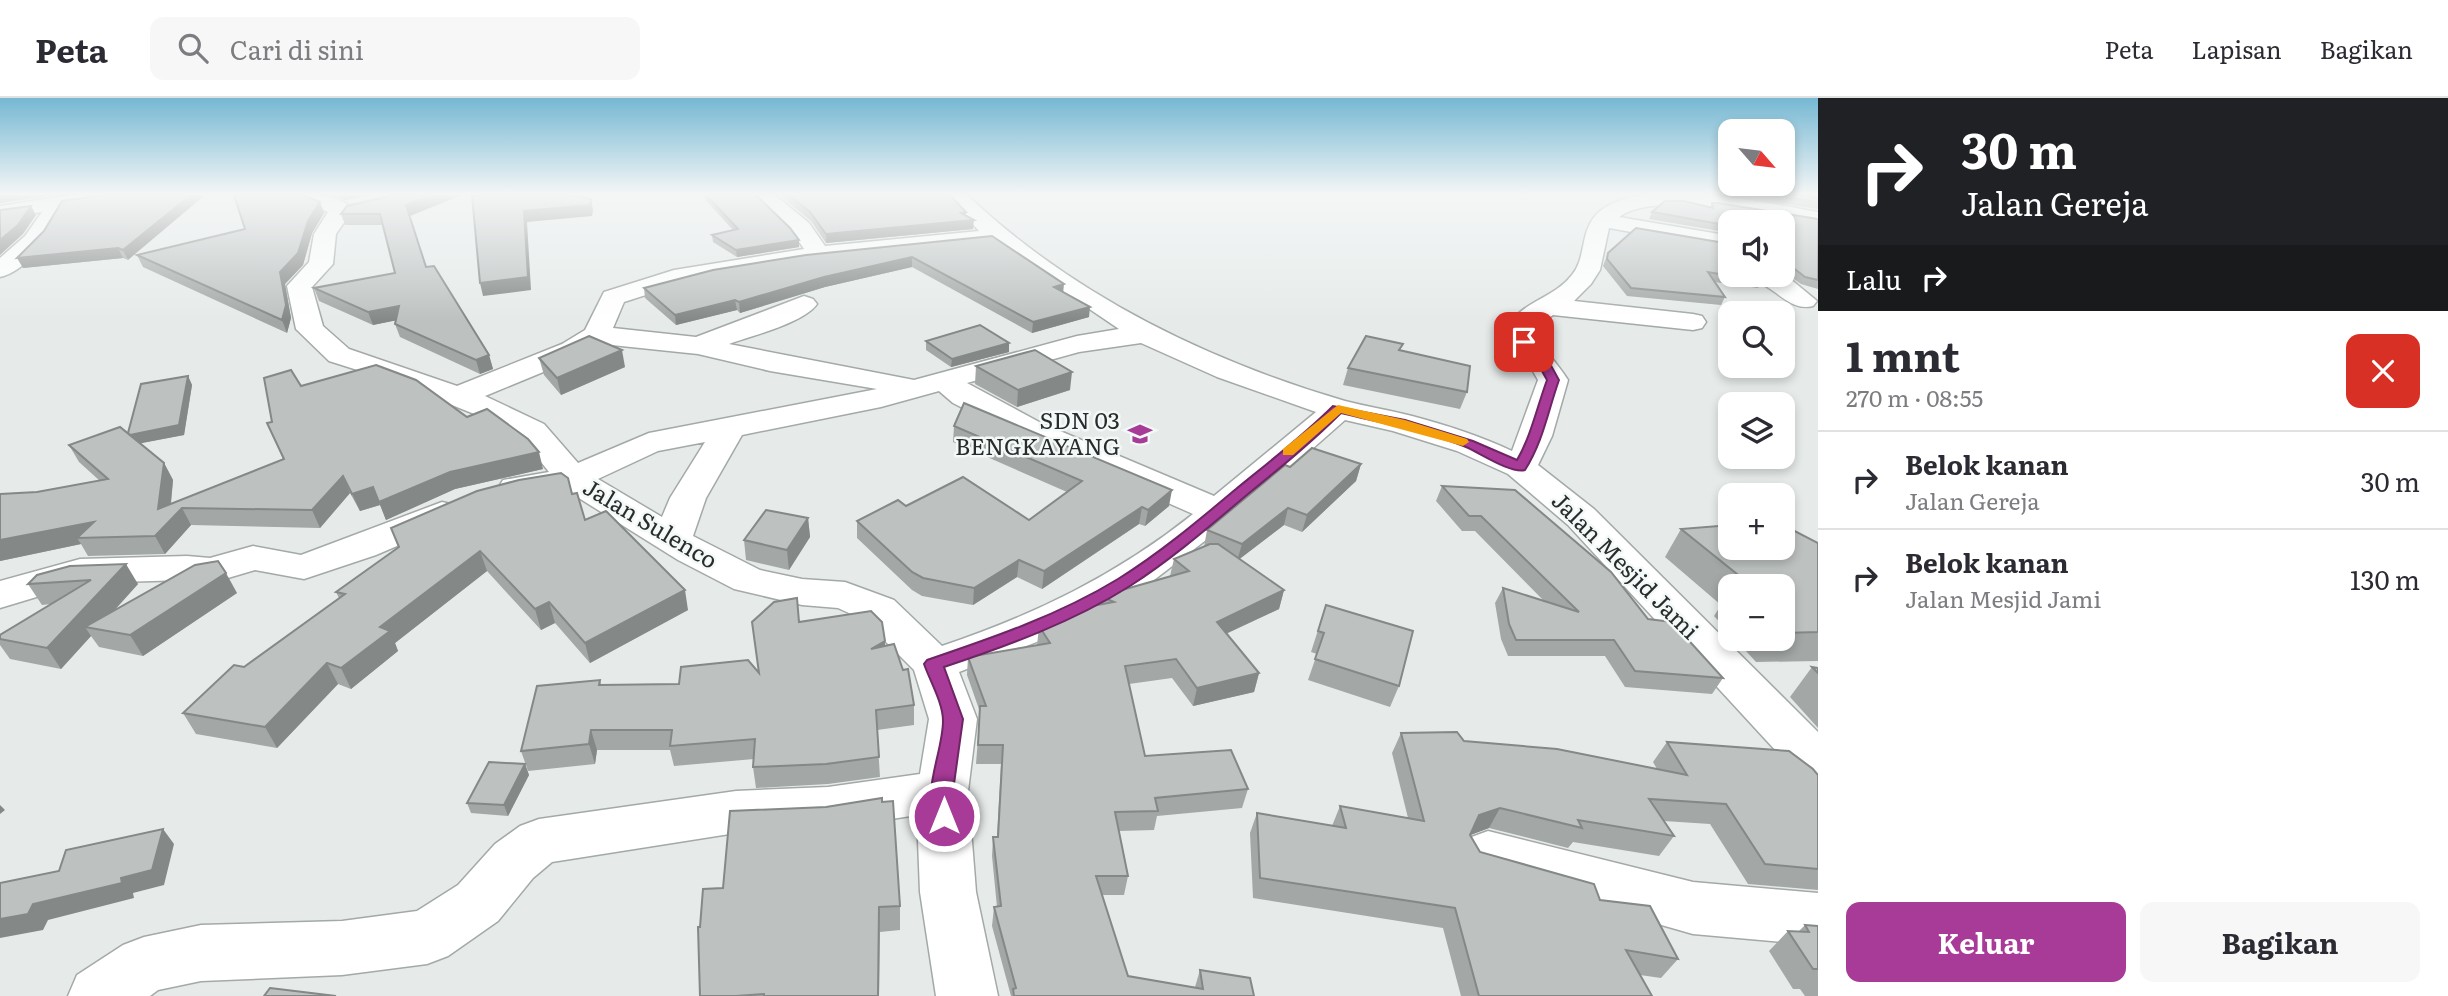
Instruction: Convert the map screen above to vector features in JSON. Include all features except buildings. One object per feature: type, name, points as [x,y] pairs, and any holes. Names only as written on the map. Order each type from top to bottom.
[{"type":"street","points":[[0,270],[36,237]]},
{"type":"street","name":"Jalan Sulenco","points":[[324,237],[320,254],[321,264],[299,286],[310,329],[339,355],[399,374],[498,412],[533,430],[572,478],[672,540],[748,580],[802,592],[845,595],[879,610],[934,664]]},
{"type":"street","points":[[807,237],[820,255]]},
{"type":"street","points":[[456,397],[572,350],[597,335],[613,297],[674,278],[859,248],[987,237]]},
{"type":"street","name":"Jalan Mesjid Jami","points":[[999,237],[1032,262],[1144,334],[1227,371],[1338,409],[1401,423],[1469,444],[1520,467],[1581,517],[1818,763]]},
{"type":"street","points":[[1520,467],[1536,440],[1539,420],[1553,380],[1543,362],[1524,342],[1523,323],[1545,306],[1569,295],[1590,268],[1596,237]]},
{"type":"street","points":[[1694,237],[1718,241]]},
{"type":"street","points":[[1786,287],[1804,301]]},
{"type":"street","points":[[698,346],[776,318],[804,304]]},
{"type":"street","points":[[1545,306],[1693,322]]},
{"type":"street","points":[[0,595],[80,571],[176,568],[211,571],[253,558],[304,567],[362,547],[475,499],[572,478],[649,443],[881,398],[1077,344],[1144,334]]},
{"type":"street","points":[[597,335],[698,346],[770,362],[932,384],[1219,512]]},
{"type":"street","points":[[967,996],[948,892],[942,791],[953,719],[934,664],[986,647],[1058,617],[1123,583],[1219,512],[1338,409]]},
{"type":"street","points":[[672,540],[688,498],[731,426]]},
{"type":"street","points":[[99,996],[144,965],[201,953],[342,948],[427,937],[478,903],[514,861],[539,842],[736,812],[828,808],[942,791]]},
{"type":"street","points":[[1488,854],[1693,908],[1818,919]]},
{"type":"slow traffic","points":[[1288,452],[1338,409],[1401,423],[1463,442]]},
{"type":"place","name":"SDN 03 BENGKAYANG","points":[[1140,434]]},
{"type":"route","points":[[944,816],[942,791],[953,719],[934,664],[986,647],[1058,617],[1123,583],[1219,512],[1338,409],[1401,423],[1469,444],[1520,467],[1536,440],[1539,420],[1553,380],[1543,362],[1524,342]]}]
